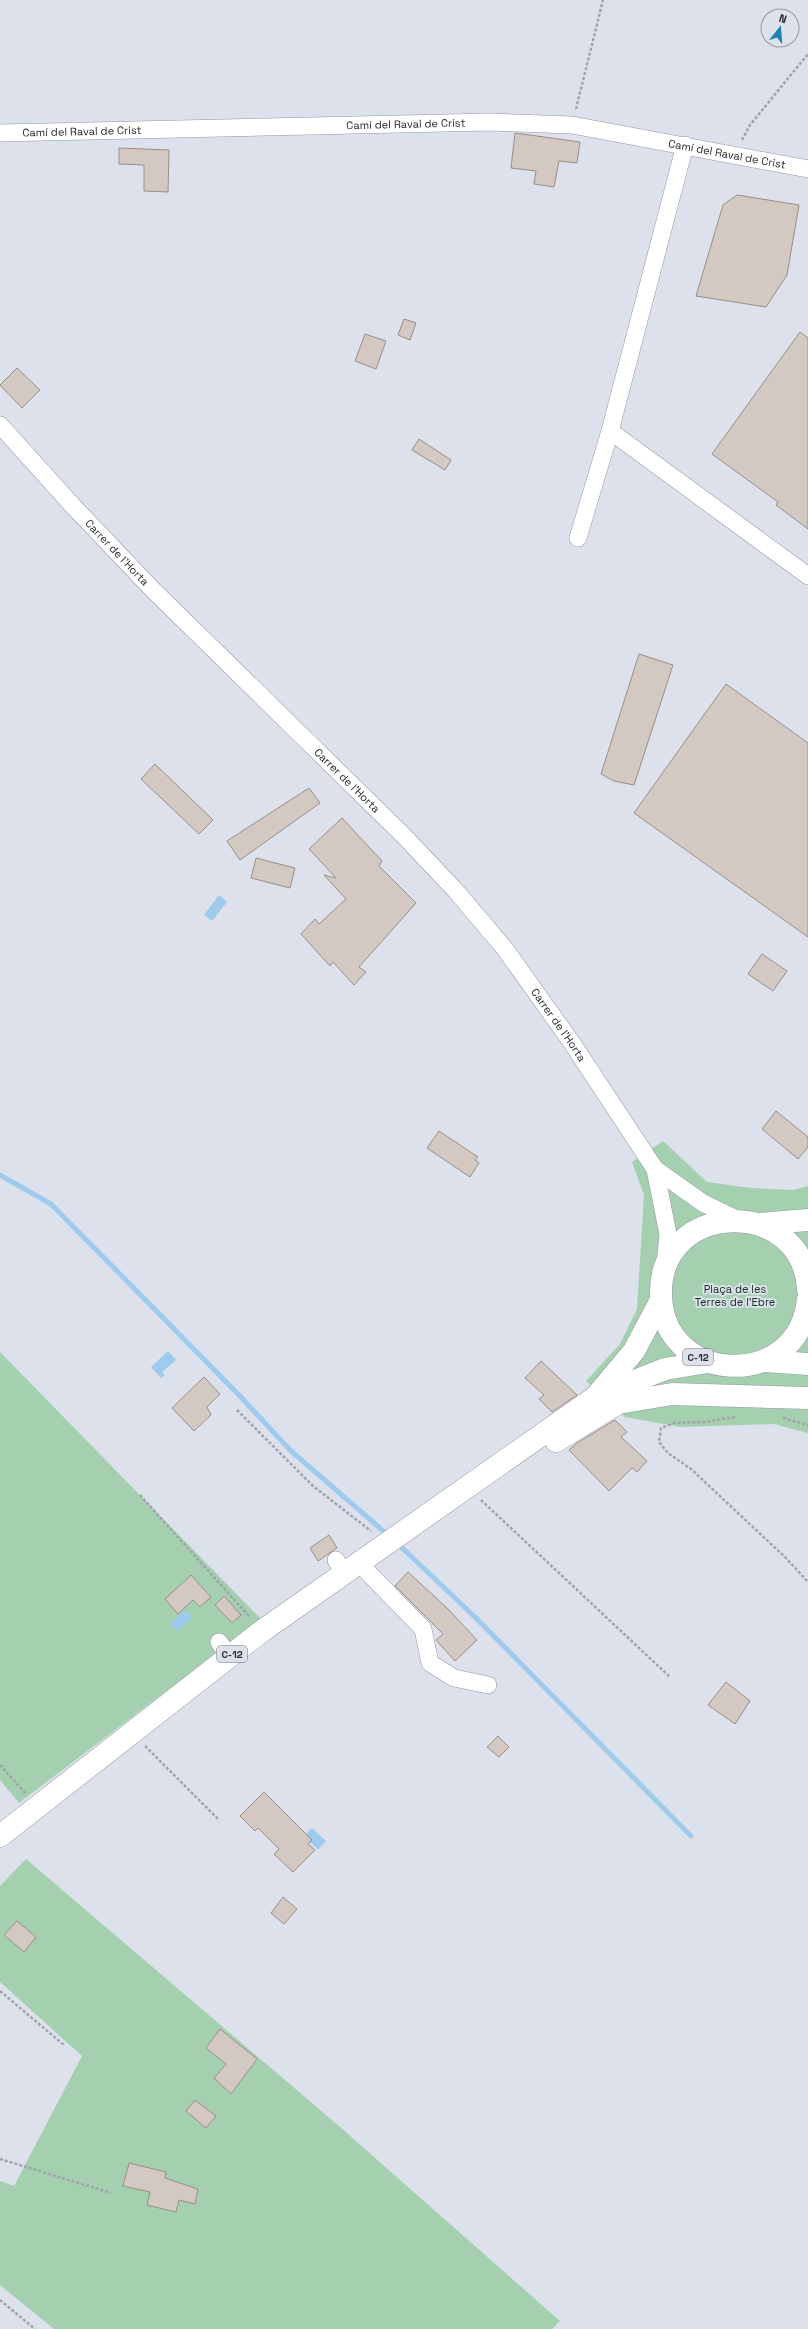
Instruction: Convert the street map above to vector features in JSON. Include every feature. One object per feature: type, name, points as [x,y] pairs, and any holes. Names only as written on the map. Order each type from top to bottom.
[{"type":"main road","name":"C-12","points":[[708,1362],[690,1352],[675,1338],[664,1316],[661,1300],[661,1284],[665,1268],[675,1250],[698,1230],[717,1222],[808,1220]]},
{"type":"main road","points":[[748,1222],[777,1234],[792,1248],[803,1266],[808,1288]]},
{"type":"main road","name":"C-12","points":[[597,1396],[634,1351],[661,1300]]},
{"type":"main road","name":"C-12","points":[[0,1836],[131,1732],[224,1649],[262,1631],[346,1566],[393,1538],[597,1396],[665,1369],[708,1362],[737,1367],[765,1361],[781,1350],[794,1336],[801,1325],[808,1300]]},
{"type":"main road","points":[[765,1361],[808,1364]]},
{"type":"main road","points":[[485,1474],[527,1462],[618,1403],[672,1394],[808,1398]]},
{"type":"street","name":"Camí del Raval de Crist","points":[[0,133],[490,122],[572,125],[808,169]]},
{"type":"street","points":[[578,538],[610,431],[685,145]]},
{"type":"street","name":"Carrer de l'Horta","points":[[0,425],[133,569],[370,801],[460,895],[505,949],[540,996],[655,1168]]},
{"type":"street","points":[[610,431],[808,576]]},
{"type":"street","points":[[655,1168],[703,1203],[748,1222]]},
{"type":"street","points":[[655,1168],[668,1234],[665,1268]]},
{"type":"street","points":[[346,1566],[422,1629],[430,1663],[454,1678],[488,1685]]},
{"type":"path","points":[[572,125],[603,0]]},
{"type":"path","points":[[735,155],[750,125],[808,54]]},
{"type":"path","points":[[237,1410],[313,1486],[358,1519],[393,1538]]},
{"type":"path","points":[[776,1416],[808,1425]]},
{"type":"path","points":[[739,1417],[674,1423],[661,1428],[659,1442],[668,1453],[691,1469],[785,1557],[808,1582]]},
{"type":"path","points":[[468,1487],[670,1677]]},
{"type":"path","points":[[140,1495],[262,1631]]},
{"type":"path","points":[[131,1732],[218,1819]]},
{"type":"path","points":[[0,1765],[37,1807]]},
{"type":"path","points":[[0,1992],[64,2045]]},
{"type":"path","points":[[0,2159],[111,2193]]},
{"type":"path","points":[[0,2300],[35,2329]]},
{"type":"green space","name":"Plaça de les Terres de l'Ebre","points":[[663,1141],[707,1182],[751,1188],[793,1190],[808,1186],[808,1433],[774,1424],[680,1427],[625,1417],[586,1381],[620,1344],[637,1309],[644,1195],[632,1162]]},
{"type":"green space","points":[[0,1352],[261,1619],[19,1803],[0,1780]]},
{"type":"green space","points":[[26,1859],[340,2127],[560,2321],[552,2329],[54,2329],[0,2285],[0,2181],[14,2186],[82,2056],[0,1982],[0,1886]]},
{"type":"water","points":[[219,895],[227,902],[212,921],[204,915]]},
{"type":"water","points":[[168,1351],[176,1360],[162,1372],[165,1375],[161,1378],[151,1367]]},
{"type":"water","points":[[185,1610],[192,1618],[177,1631],[170,1624]]},
{"type":"water","points":[[312,1828],[326,1841],[318,1850],[310,1842],[306,1834]]},
{"type":"building","points":[[515,133],[580,142],[577,163],[559,161],[554,187],[534,184],[536,171],[511,168]]},
{"type":"building","points":[[119,148],[169,150],[168,192],[144,191],[144,165],[119,164]]},
{"type":"building","points":[[737,195],[799,205],[787,275],[766,307],[696,296],[723,205]]},
{"type":"building","points":[[404,319],[416,323],[410,340],[398,335]]},
{"type":"building","points":[[800,332],[808,338],[808,529],[776,505],[778,502],[712,454]]},
{"type":"building","points":[[365,334],[386,341],[376,369],[355,361]]},
{"type":"building","points":[[17,368],[40,390],[22,408],[0,385]]},
{"type":"building","points":[[419,439],[451,460],[445,470],[412,450]]},
{"type":"building","points":[[639,654],[673,665],[634,785],[614,781],[601,774]]},
{"type":"building","points":[[726,684],[808,743],[808,937],[634,813]]},
{"type":"building","points":[[155,764],[213,820],[199,834],[141,779]]},
{"type":"building","points":[[309,788],[320,803],[240,860],[227,841]]},
{"type":"building","points":[[342,818],[382,861],[379,866],[416,903],[359,967],[366,972],[354,985],[333,962],[330,966],[301,934],[315,919],[319,924],[346,899],[324,875],[336,878],[309,849]]},
{"type":"building","points":[[256,858],[295,868],[290,888],[251,878]]},
{"type":"building","points":[[762,954],[787,971],[773,991],[748,974]]},
{"type":"building","points":[[776,1111],[808,1137],[808,1147],[798,1159],[762,1129]]},
{"type":"building","points":[[439,1131],[478,1157],[475,1160],[479,1163],[470,1177],[427,1148]]},
{"type":"building","points":[[541,1361],[577,1395],[552,1412],[539,1399],[544,1395],[525,1378]]},
{"type":"building","points":[[204,1377],[220,1394],[207,1407],[211,1415],[194,1431],[172,1408]]},
{"type":"building","points":[[615,1420],[627,1432],[621,1437],[647,1461],[637,1472],[632,1468],[609,1491],[569,1450],[577,1443]]},
{"type":"building","points":[[329,1535],[337,1548],[318,1561],[310,1548]]},
{"type":"building","points":[[408,1572],[448,1609],[477,1640],[455,1661],[436,1640],[443,1634],[395,1586]]},
{"type":"building","points":[[191,1575],[211,1597],[200,1607],[193,1600],[178,1614],[165,1599]]},
{"type":"building","points":[[224,1596],[241,1615],[232,1623],[215,1605]]},
{"type":"building","points":[[726,1682],[750,1701],[735,1724],[708,1705]]},
{"type":"building","points":[[498,1736],[509,1747],[499,1757],[487,1747]]},
{"type":"building","points":[[264,1792],[312,1840],[308,1844],[315,1850],[293,1872],[274,1854],[279,1849],[258,1828],[255,1831],[240,1816]]},
{"type":"building","points":[[283,1897],[297,1909],[284,1924],[271,1913]]},
{"type":"building","points":[[17,1921],[36,1937],[24,1952],[4,1935]]},
{"type":"building","points":[[220,2029],[257,2059],[231,2094],[214,2078],[226,2064],[206,2048]]},
{"type":"building","points":[[195,2100],[216,2116],[206,2128],[186,2111]]},
{"type":"building","points":[[129,2163],[166,2172],[165,2178],[198,2189],[195,2204],[179,2200],[176,2212],[147,2205],[150,2192],[123,2186]]},
{"type":"waterway","points":[[0,1175],[51,1204],[239,1395],[290,1450],[389,1536]]},
{"type":"waterway","points":[[396,1542],[476,1618],[691,1836]]}]
